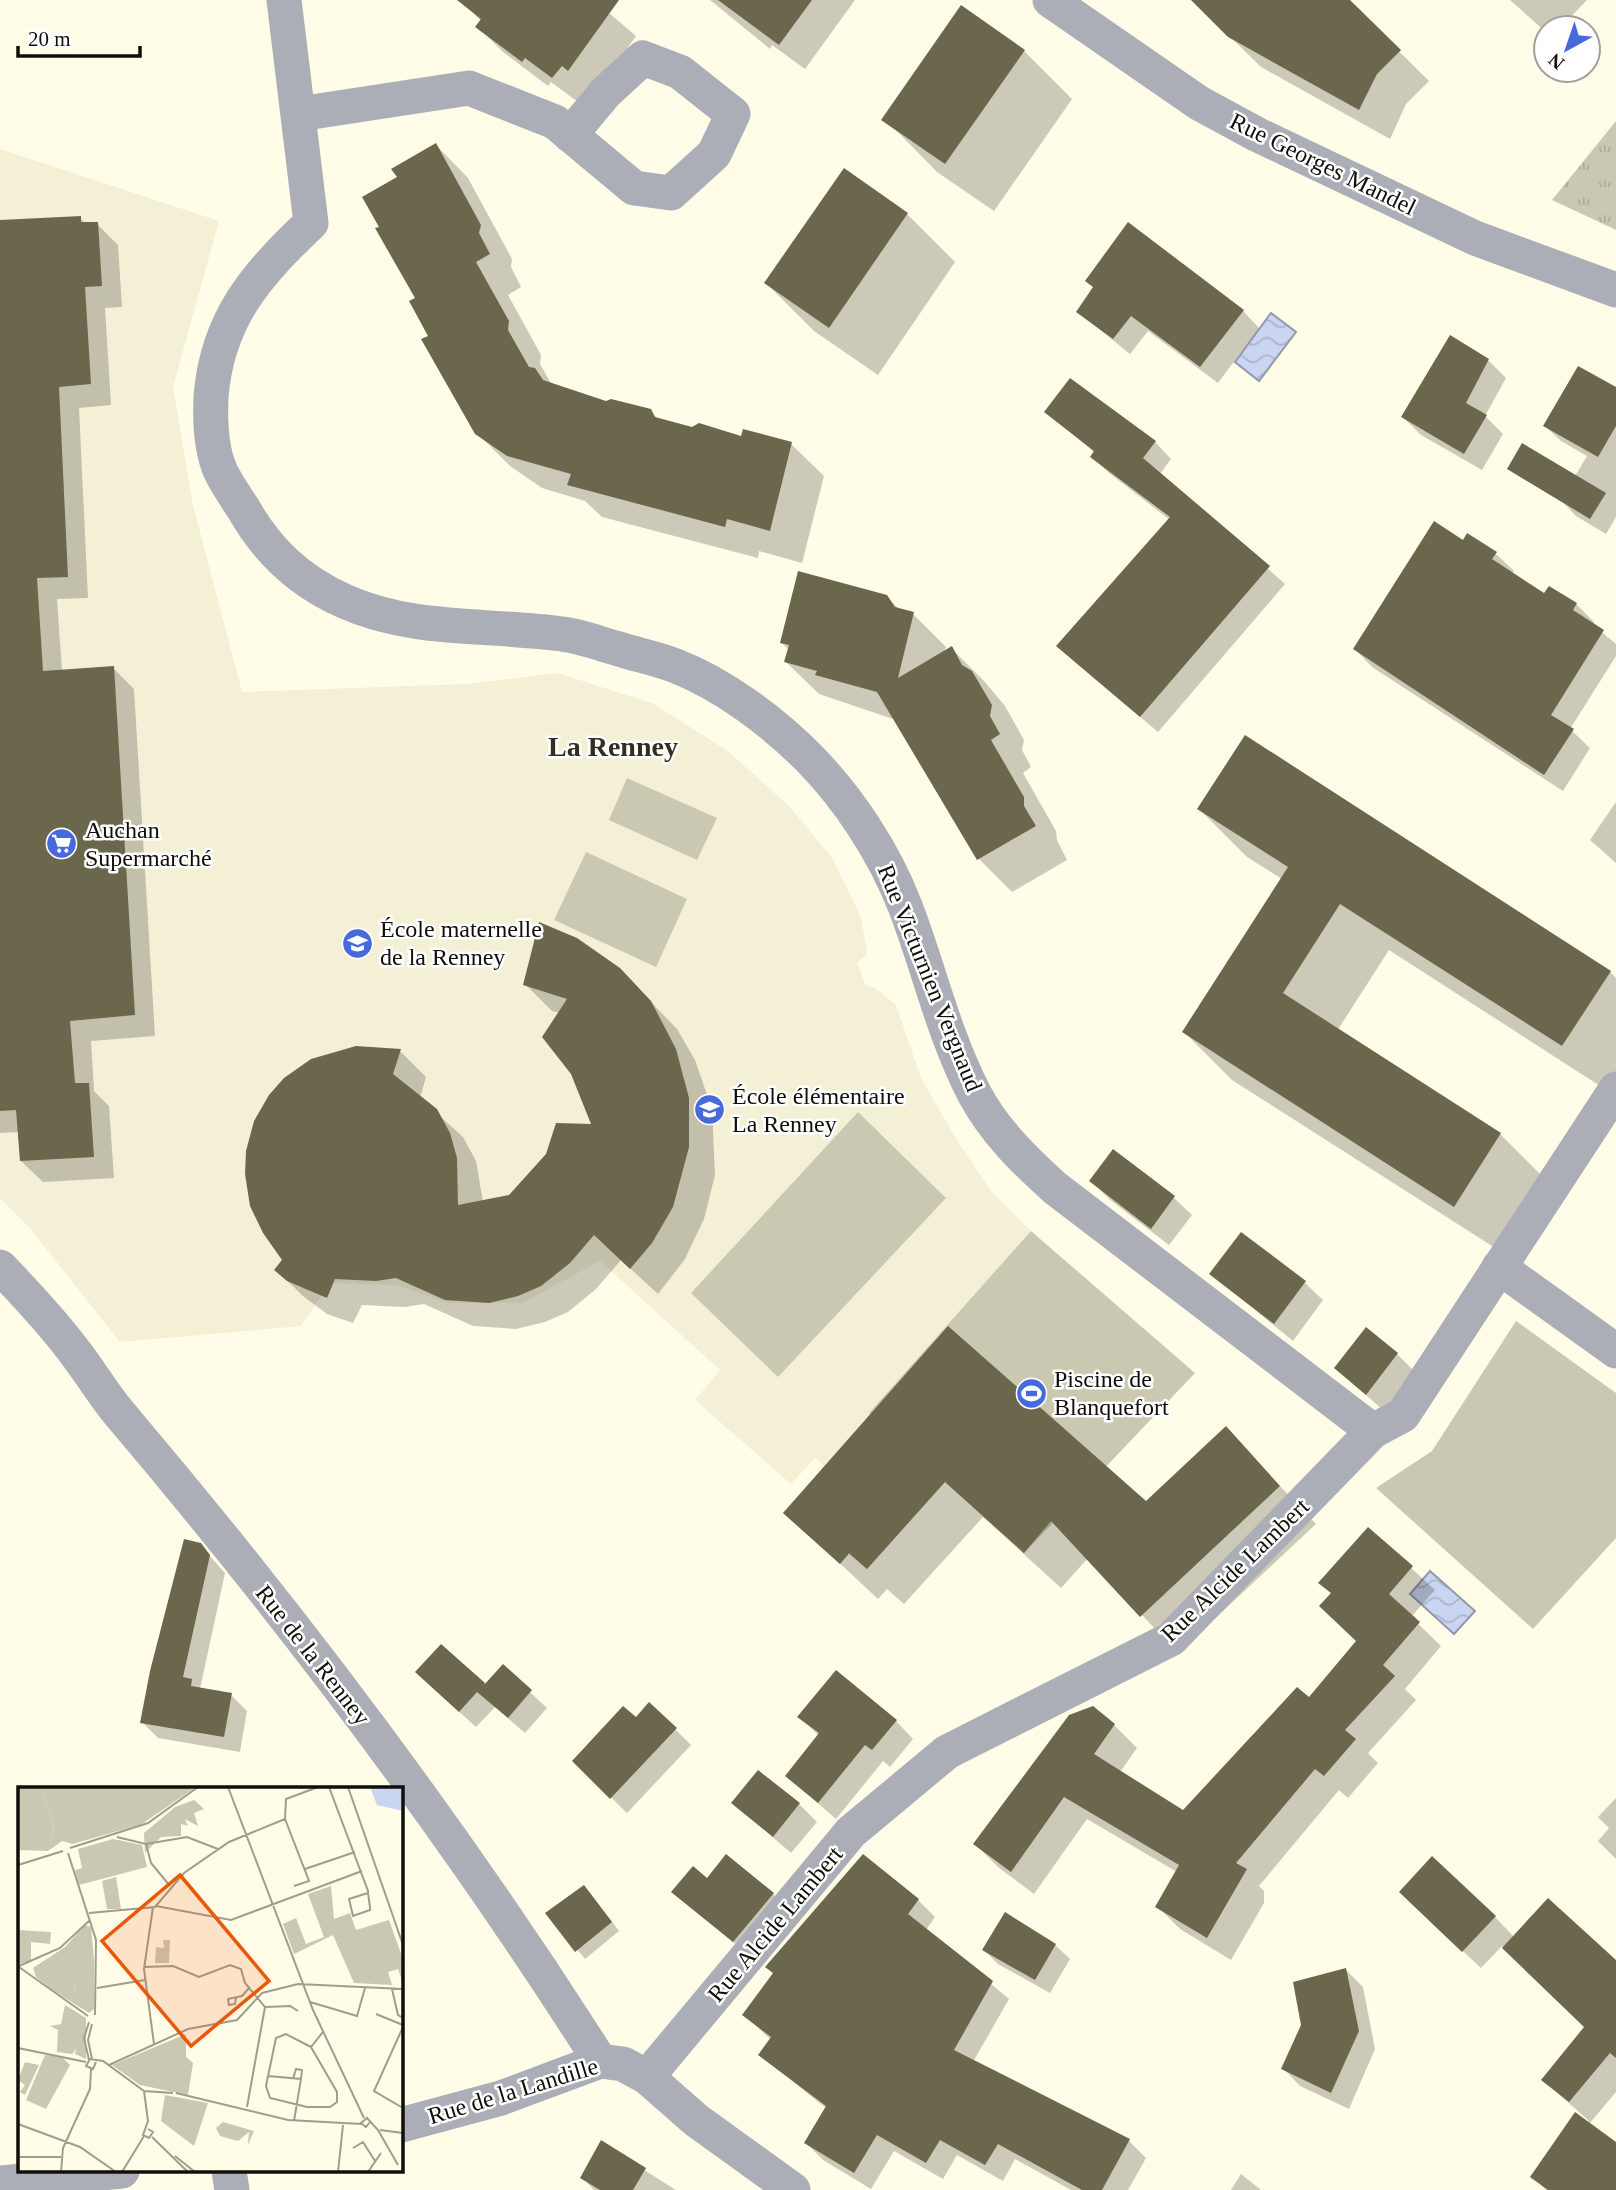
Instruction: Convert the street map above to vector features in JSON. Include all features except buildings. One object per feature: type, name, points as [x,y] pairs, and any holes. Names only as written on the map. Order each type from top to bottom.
[{"type":"street","name":"Rue Victurnien Vergnaud","points":[[284,0],[311,223],[267,265],[230,319],[214,365],[210,420],[219,467],[268,548],[306,582],[345,601],[387,616],[414,622],[566,634],[675,665],[716,685],[772,726],[808,758],[844,799],[875,846],[905,905],[945,1026],[975,1095],[1013,1150],[1055,1188],[1373,1431]]},
{"type":"street","name":"Rue Georges Mandel","points":[[1050,0],[1199,103],[1258,135],[1475,238],[1616,290]]},
{"type":"street","points":[[299,114],[469,88],[555,122],[570,135]]},
{"type":"street","name":"Rue Alcide Lambert","points":[[647,2077],[851,1832],[947,1752],[1171,1639],[1373,1431],[1403,1415],[1616,1089]]},
{"type":"street","name":"Rue de la Renney","points":[[0,1267],[77,1355],[105,1397],[161,1461],[346,1694],[523,1941],[600,2061]]},
{"type":"street","points":[[1499,1267],[1616,1351]]},
{"type":"street","name":"Rue de la Landille","points":[[402,2125],[502,2098],[600,2061],[623,2064],[647,2077],[696,2119],[793,2190]]},
{"type":"street","points":[[0,2183],[112,2172]]},
{"type":"street","points":[[229,2172],[232,2190]]},
{"type":"shaded area","points":[[0,149],[219,221],[173,387],[193,505],[242,692],[468,684],[558,673],[654,704],[729,752],[790,807],[832,858],[861,917],[867,954],[857,963],[866,986],[875,988],[896,1005],[921,1078],[958,1142],[991,1191],[1031,1231],[870,1413],[893,1435],[825,1466],[815,1458],[791,1484],[695,1400],[720,1370],[600,1261],[522,1303],[449,1303],[396,1285],[330,1283],[301,1326],[120,1342],[29,1227],[0,1198]]},
{"type":"green space","points":[[1616,121],[1616,230],[1552,200]]},
{"type":"green space","points":[[627,778],[717,818],[697,860],[609,820]]},
{"type":"green space","points":[[586,852],[687,899],[656,967],[554,920]]},
{"type":"green space","points":[[858,1112],[946,1198],[778,1377],[691,1293]]},
{"type":"green space","name":"Piscine de Blanquefort","points":[[1031,1231],[1195,1373],[1024,1553],[933,1471],[932,1496],[867,1569],[849,1554],[840,1564],[783,1513],[857,1431],[893,1435],[869,1413]]},
{"type":"green space","points":[[1516,1321],[1616,1393],[1616,1538],[1533,1629],[1376,1488],[1432,1451]]},
{"type":"water","points":[[1271,313],[1296,332],[1259,381],[1235,362]]},
{"type":"water","points":[[1430,1571],[1475,1611],[1454,1634],[1410,1594]]},
{"type":"place","name":"Auchan Supermarché","points":[[62,844]]},
{"type":"place","name":"École maternelle de la Renney","points":[[357,943]]},
{"type":"place","name":"École élémentaire La Renney","points":[[709,1110]]},
{"type":"place","name":"Piscine de Blanquefort","points":[[1031,1393]]},
{"type":"district","name":"La Renney","points":[[613,746]]}]
